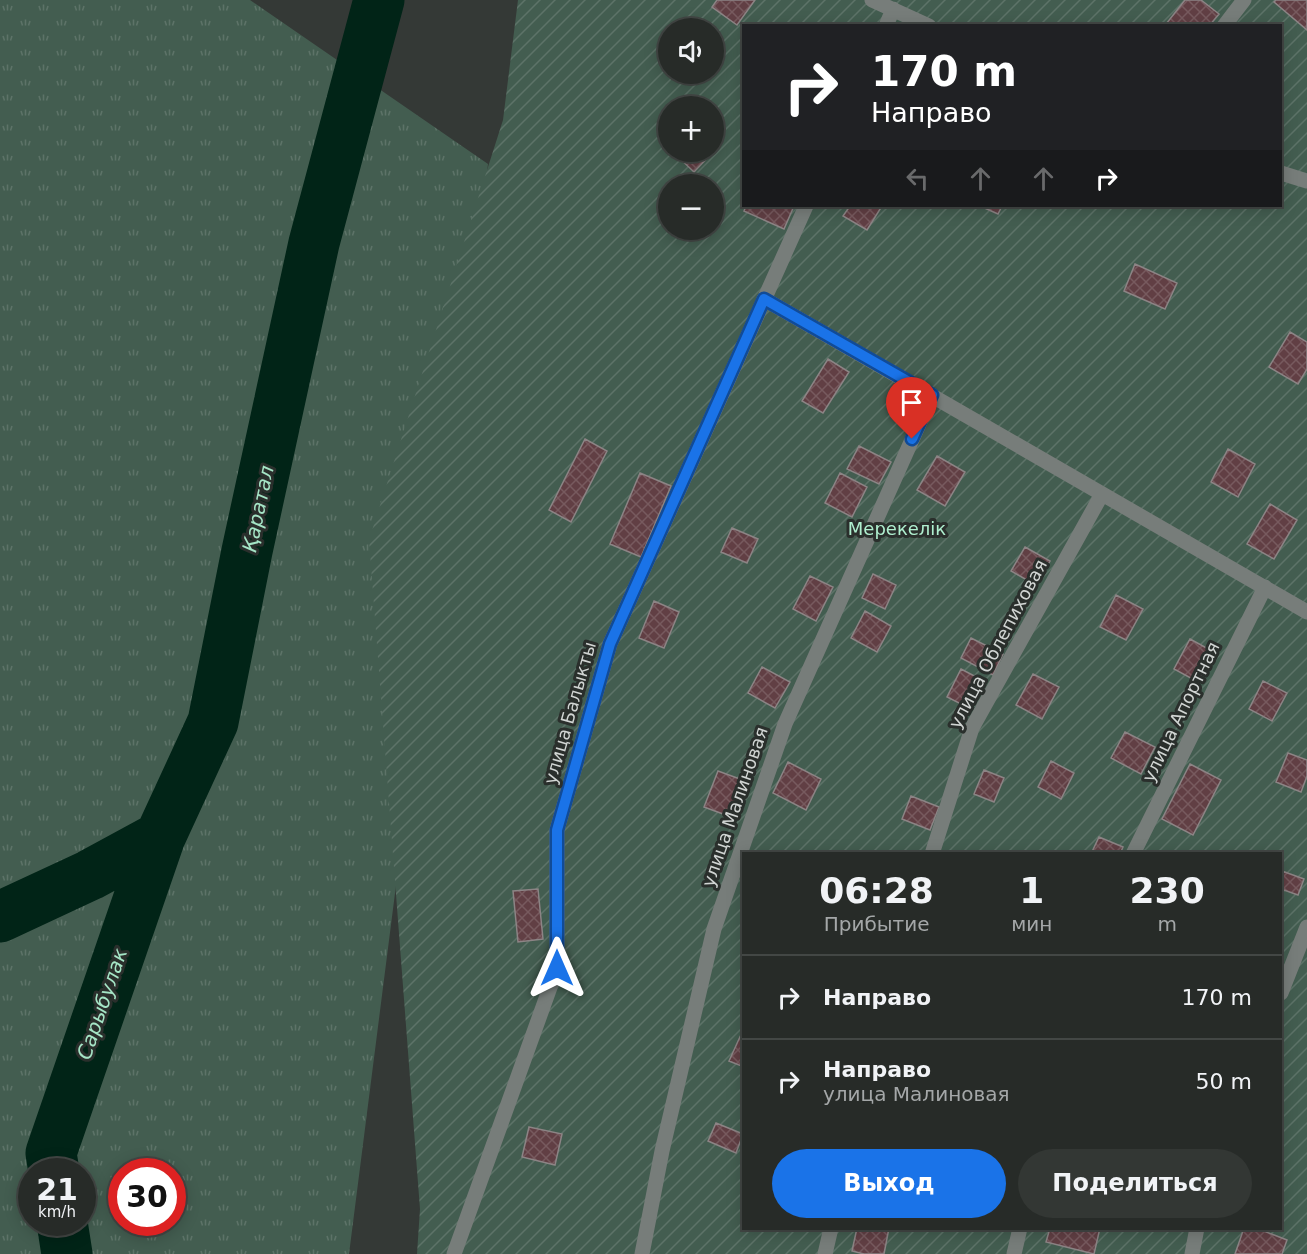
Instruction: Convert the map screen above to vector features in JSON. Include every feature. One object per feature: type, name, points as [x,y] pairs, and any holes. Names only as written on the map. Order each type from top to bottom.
[{"type":"street","points":[[872,0],[925,24]]},
{"type":"street","points":[[1226,24],[1244,0]]},
{"type":"street","points":[[887,24],[893,9]]},
{"type":"street","points":[[1282,173],[1307,181]]},
{"type":"street","name":"улица Балыкты","points":[[454,1254],[557,968],[557,830],[610,644],[806,207]]},
{"type":"street","points":[[764,299],[1307,612]]},
{"type":"street","name":"улица Малиновая","points":[[642,1254],[662,1151],[714,929],[785,724],[932,395]]},
{"type":"street","name":"улица Облепиховая","points":[[933,852],[972,728],[1102,494]]},
{"type":"street","name":"улица Апортная","points":[[1134,852],[1264,588]]},
{"type":"street","points":[[1282,990],[1307,927]]},
{"type":"street","points":[[825,1254],[831,1230]]},
{"type":"street","points":[[1014,1254],[1020,1230]]},
{"type":"street","points":[[1192,1254],[1197,1230]]},
{"type":"green space","points":[[0,0],[250,0],[488,164],[349,1254],[0,1254]]},
{"type":"green space","name":"Мерекелік","points":[[518,0],[1307,0],[1307,1254],[417,1254],[420,1209],[369,540],[503,120]]},
{"type":"building","points":[[717,0],[755,0],[737,25],[712,7]]},
{"type":"building","points":[[1185,0],[1201,0],[1219,14],[1211,24],[1166,24]]},
{"type":"building","points":[[1276,0],[1307,0],[1307,30],[1274,2]]},
{"type":"building","points":[[684,162],[704,162],[694,172]]},
{"type":"building","points":[[746,207],[794,207],[784,229],[744,211]]},
{"type":"building","points":[[849,207],[881,207],[867,230],[843,216]]},
{"type":"building","points":[[982,207],[1002,207],[998,214]]},
{"type":"building","points":[[1135,264],[1177,283],[1165,309],[1124,291]]},
{"type":"building","points":[[1290,332],[1307,342],[1307,369],[1298,384],[1269,367]]},
{"type":"building","points":[[828,359],[849,372],[823,413],[802,401]]},
{"type":"building","points":[[585,439],[607,451],[571,522],[549,510]]},
{"type":"building","points":[[859,446],[891,462],[879,484],[847,469]]},
{"type":"building","points":[[1228,449],[1255,464],[1238,497],[1211,482]]},
{"type":"building","points":[[937,456],[965,472],[945,506],[917,490]]},
{"type":"building","points":[[640,473],[671,486],[641,557],[610,544]]},
{"type":"building","points":[[840,473],[867,487],[852,517],[825,503]]},
{"type":"building","points":[[1270,504],[1297,520],[1274,559],[1247,544]]},
{"type":"building","points":[[732,528],[758,539],[747,563],[721,552]]},
{"type":"building","points":[[1025,547],[1050,561],[1036,585],[1011,571]]},
{"type":"building","points":[[873,574],[896,585],[885,609],[862,598]]},
{"type":"building","points":[[810,576],[833,587],[816,621],[793,609]]},
{"type":"building","points":[[1116,595],[1143,609],[1126,640],[1100,627]]},
{"type":"building","points":[[654,601],[679,612],[664,648],[639,638]]},
{"type":"building","points":[[865,611],[891,626],[877,652],[851,638]]},
{"type":"building","points":[[971,638],[1003,654],[993,675],[961,658]]},
{"type":"building","points":[[1190,639],[1214,652],[1198,682],[1174,669]]},
{"type":"building","points":[[762,667],[790,682],[775,708],[748,693]]},
{"type":"building","points":[[961,669],[986,682],[971,709],[947,697]]},
{"type":"building","points":[[1033,674],[1059,687],[1042,719],[1016,705]]},
{"type":"building","points":[[1263,681],[1287,693],[1272,721],[1249,709]]},
{"type":"building","points":[[1125,732],[1155,747],[1141,774],[1111,758]]},
{"type":"building","points":[[1288,753],[1307,760],[1307,776],[1301,792],[1276,782]]},
{"type":"building","points":[[1051,761],[1074,773],[1061,799],[1038,787]]},
{"type":"building","points":[[788,762],[821,779],[806,810],[773,793]]},
{"type":"building","points":[[1190,764],[1221,780],[1193,835],[1162,819]]},
{"type":"building","points":[[984,770],[1004,778],[994,802],[974,794]]},
{"type":"building","points":[[718,771],[748,782],[734,818],[704,807]]},
{"type":"building","points":[[911,796],[939,807],[930,830],[902,819]]},
{"type":"building","points":[[1099,837],[1123,847],[1121,852],[1092,852]]},
{"type":"building","points":[[1282,871],[1304,879],[1298,895],[1282,889]]},
{"type":"building","points":[[538,889],[543,939],[518,942],[513,891]]},
{"type":"building","points":[[742,1032],[742,1066],[729,1061]]},
{"type":"building","points":[[716,1123],[742,1134],[736,1153],[708,1141]]},
{"type":"building","points":[[529,1127],[562,1134],[555,1165],[522,1157]]},
{"type":"building","points":[[857,1230],[889,1230],[884,1254],[864,1254],[852,1251]]},
{"type":"building","points":[[1049,1230],[1100,1230],[1094,1254],[1046,1242]]},
{"type":"building","points":[[1243,1230],[1261,1230],[1287,1240],[1282,1254],[1235,1254]]},
{"type":"waterway","name":"Қаратал","points":[[52,1158],[51,1153],[160,837],[213,722],[247,551],[314,243],[379,0]]},
{"type":"waterway","name":"Қаратал","points":[[0,917],[90,875],[160,837]]},
{"type":"waterway","name":"Сарыбулак","points":[[64,1236],[67,1254]]},
{"type":"route","points":[[557,968],[557,830],[610,644],[764,299],[932,395],[912,439]]}]
